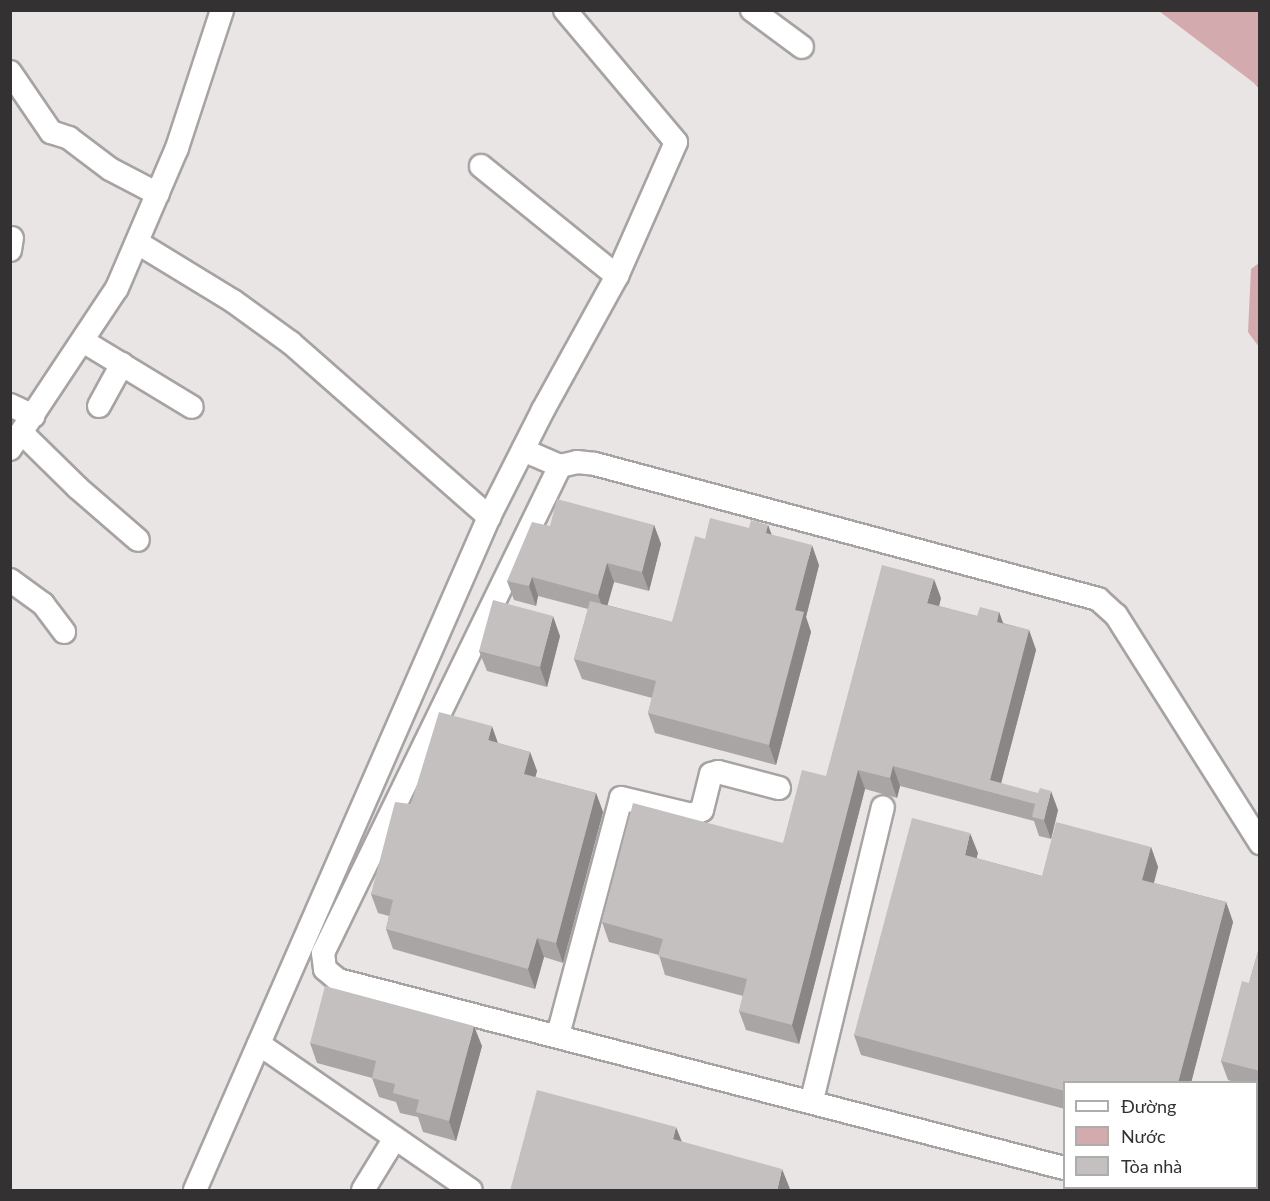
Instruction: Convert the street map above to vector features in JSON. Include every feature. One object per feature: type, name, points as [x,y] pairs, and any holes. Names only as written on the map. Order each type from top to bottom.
[{"type":"street","points":[[22,432],[117,288],[158,194],[222,10]]},
{"type":"street","points":[[195,1191],[489,518],[617,276],[676,142],[565,10]]},
{"type":"street","points":[[752,10],[802,47]]},
{"type":"street","points":[[10,72],[51,132],[69,138],[110,169],[158,194]]},
{"type":"street","points":[[481,166],[617,276]]},
{"type":"street","points":[[138,243],[233,301],[291,343],[489,518]]},
{"type":"street","points":[[83,341],[192,407]]},
{"type":"street","points":[[99,406],[122,364]]},
{"type":"street","points":[[10,405],[22,432],[78,488],[138,540]]},
{"type":"street","points":[[523,450],[560,466],[577,462],[595,464],[1098,599],[1116,615],[1260,843]]},
{"type":"street","points":[[560,466],[323,953],[325,969],[338,980],[812,1100],[1063,1167]]},
{"type":"street","points":[[10,580],[43,604],[64,632]]},
{"type":"street","points":[[558,1035],[621,798],[692,815],[702,810],[711,774],[718,772],[778,789]]},
{"type":"street","points":[[812,1100],[883,807]]},
{"type":"street","points":[[259,1044],[471,1191]]},
{"type":"street","points":[[363,1191],[395,1138]]},
{"type":"water","points":[[1159,11],[1259,11],[1259,89],[1254,83]]},
{"type":"water","points":[[1259,263],[1259,347],[1248,332],[1251,269]]},
{"type":"building","points":[[557,499],[654,525],[642,572],[607,563],[598,595],[532,577],[529,586],[507,581],[532,522],[550,526]]},
{"type":"building","points":[[710,518],[749,528],[751,520],[768,525],[766,533],[812,545],[795,610],[804,612],[769,745],[648,713],[656,681],[574,659],[590,601],[672,622],[695,536],[705,539]]},
{"type":"building","points":[[882,565],[934,579],[927,603],[977,616],[980,607],[999,612],[997,622],[1029,630],[990,780],[1038,793],[1040,788],[1051,791],[1044,820],[1032,817],[1035,804],[893,766],[890,778],[858,770],[792,1025],[739,1011],[747,979],[658,956],[663,939],[602,922],[633,803],[783,843],[802,770],[826,776]]},
{"type":"building","points":[[493,600],[553,616],[540,667],[479,651]]},
{"type":"building","points":[[439,712],[492,726],[488,740],[530,752],[524,774],[596,793],[556,943],[537,938],[528,969],[386,929],[393,900],[371,894],[395,802],[411,804]]},
{"type":"building","points":[[912,818],[970,833],[965,855],[1042,876],[1056,822],[1151,847],[1142,880],[1226,902],[1179,1081],[1063,1081],[1063,1090],[854,1035]]},
{"type":"building","points":[[1260,944],[1260,1071],[1221,1061],[1242,981],[1249,983]]},
{"type":"building","points":[[325,986],[474,1026],[449,1121],[416,1112],[419,1100],[393,1093],[395,1084],[372,1078],[376,1061],[310,1043]]},
{"type":"building","points":[[537,1090],[676,1127],[673,1139],[782,1169],[777,1191],[510,1191]]}]
